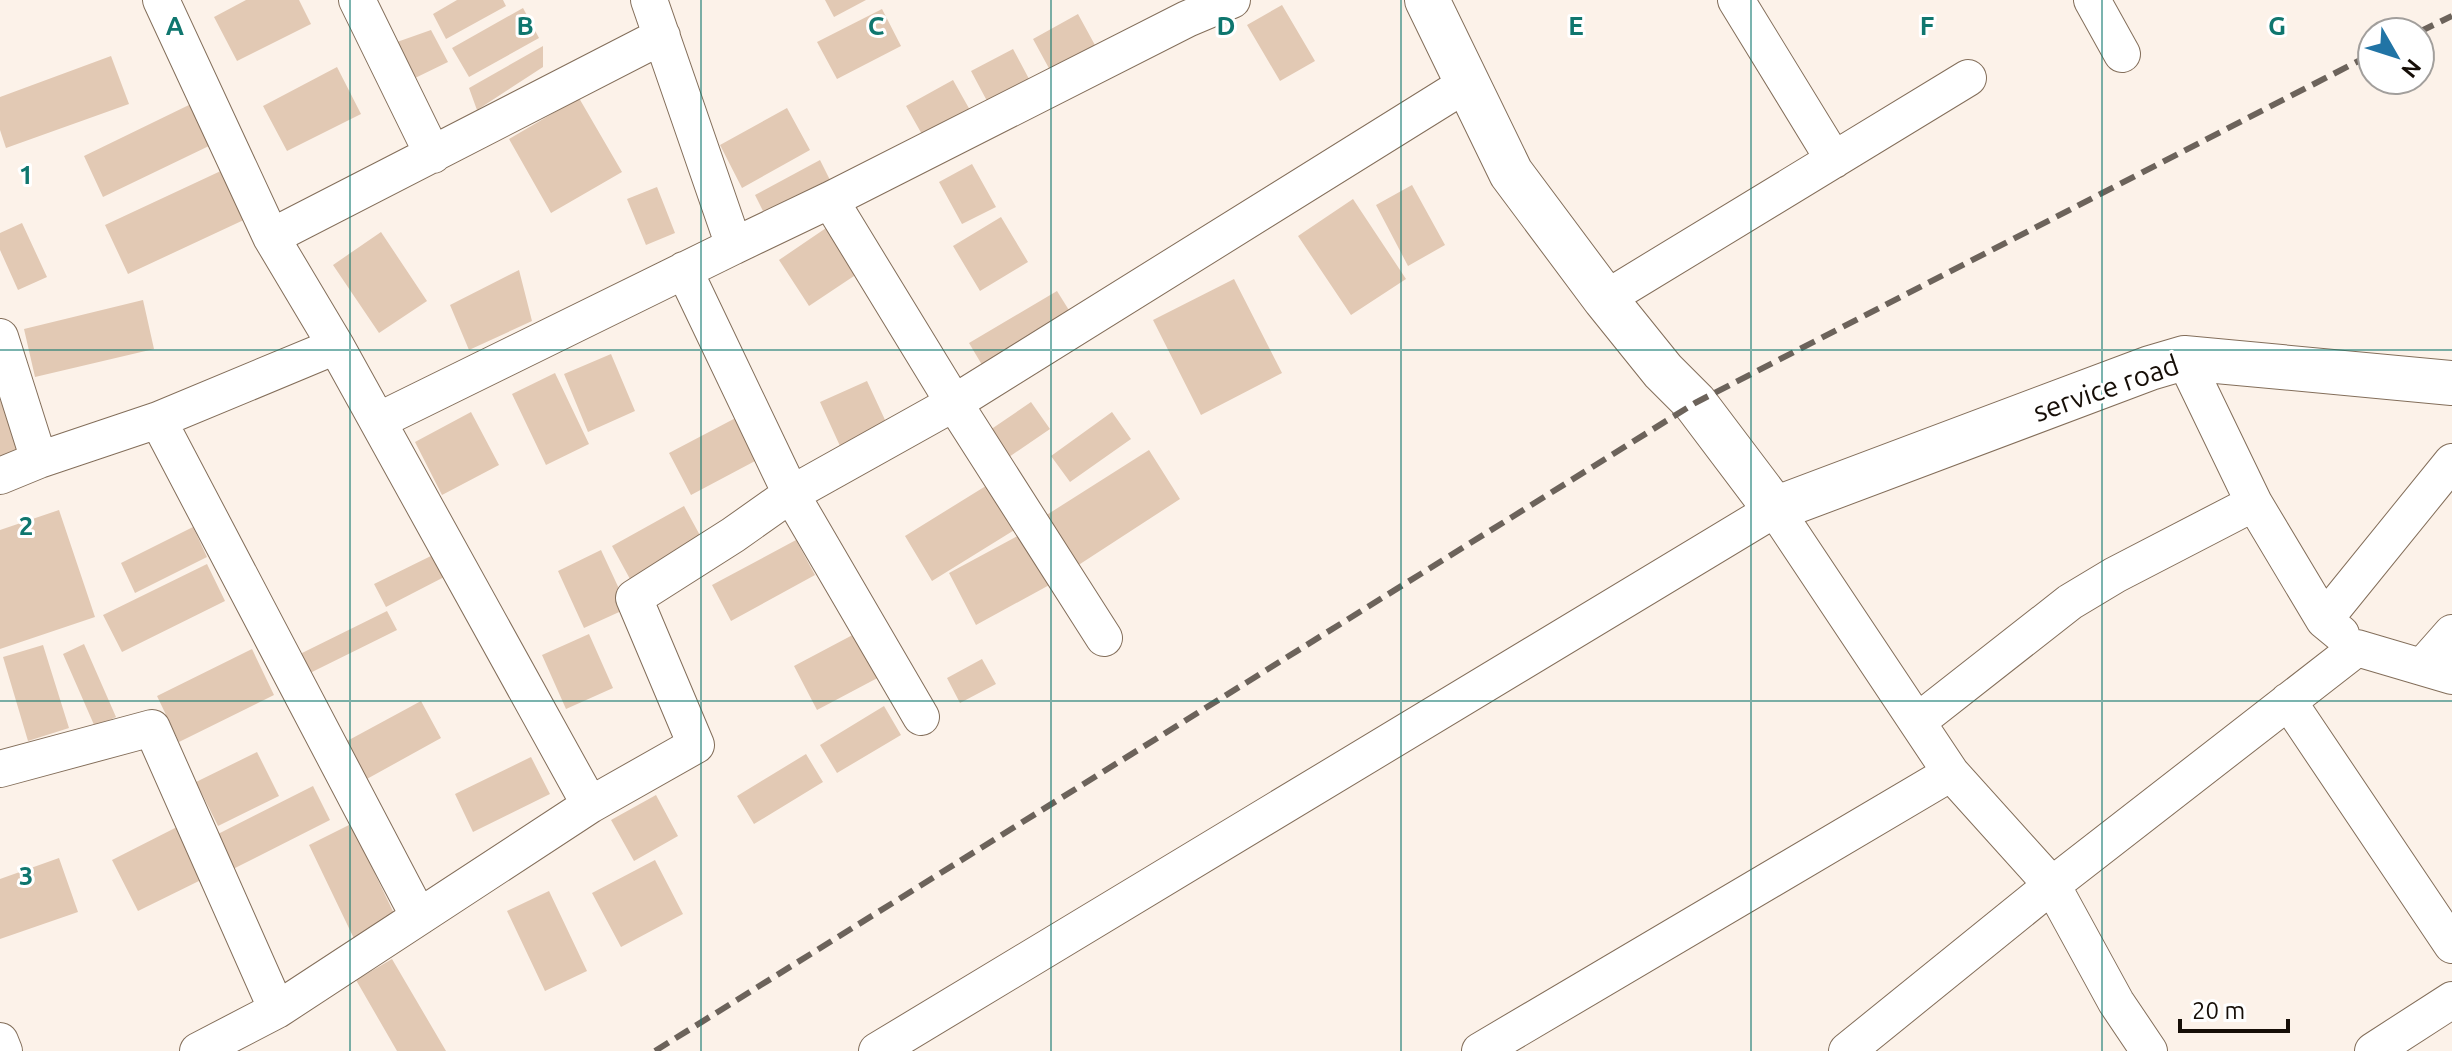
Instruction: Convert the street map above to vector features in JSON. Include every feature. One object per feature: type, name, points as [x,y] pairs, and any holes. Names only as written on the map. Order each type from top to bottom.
[{"type":"street","points":[[161,0],[271,237],[336,346],[590,805]]},
{"type":"street","points":[[357,0],[433,155]]},
{"type":"street","points":[[649,0],[734,246]]},
{"type":"street","points":[[378,421],[830,200],[1182,10],[1232,0]]},
{"type":"street","points":[[1427,0],[1511,173],[1605,299],[1663,371],[1695,403],[1775,509],[1951,773],[2052,885],[2116,1002],[2149,1051]]},
{"type":"street","points":[[1736,0],[1834,160]]},
{"type":"street","points":[[2092,0],[2122,54]]},
{"type":"street","points":[[271,237],[662,36]]},
{"type":"street","points":[[1605,299],[1968,78]]},
{"type":"street","points":[[198,1051],[277,1010],[590,805],[696,745],[634,598],[791,494],[954,403],[1466,84]]},
{"type":"street","points":[[830,200],[954,403],[1104,638]]},
{"type":"street","points":[[684,270],[791,494],[921,717]]},
{"type":"street","points":[[0,337],[39,460]]},
{"type":"street","points":[[0,476],[158,420],[336,346]]},
{"type":"street","points":[[2184,358],[2254,503],[2324,620],[2357,648],[2437,671],[2452,633]]},
{"type":"street","name":"service road","points":[[1775,509],[2184,358],[2452,383]]},
{"type":"street","points":[[158,420],[419,917]]},
{"type":"street","points":[[2324,620],[2452,462]]},
{"type":"street","points":[[1917,722],[2070,602],[2115,575],[2254,503]]},
{"type":"street","points":[[877,1051],[1775,509]]},
{"type":"street","points":[[1847,1051],[2052,885],[2357,648]]},
{"type":"street","points":[[2288,701],[2452,945]]},
{"type":"street","points":[[0,769],[152,728],[277,1010]]},
{"type":"street","points":[[1480,1051],[1951,773]]},
{"type":"street","points":[[2373,1051],[2452,1000]]},
{"type":"street","points":[[0,1041],[4,1051]]},
{"type":"building","points":[[246,0],[299,0],[311,24],[237,61],[214,17]]},
{"type":"building","points":[[457,0],[503,0],[506,6],[446,39],[433,14]]},
{"type":"building","points":[[825,0],[866,0],[834,17]]},
{"type":"building","points":[[1282,5],[1315,61],[1280,81],[1247,25]]},
{"type":"building","points":[[523,8],[539,38],[469,77],[452,48]]},
{"type":"building","points":[[882,9],[901,46],[837,79],[817,42]]},
{"type":"building","points":[[1078,14],[1102,58],[1057,83],[1033,39]]},
{"type":"building","points":[[431,30],[448,62],[413,79],[397,42]]},
{"type":"building","points":[[543,46],[543,67],[477,110],[469,88]]},
{"type":"building","points":[[1013,49],[1036,92],[994,114],[971,71]]},
{"type":"building","points":[[111,56],[129,104],[6,148],[0,130],[0,97]]},
{"type":"building","points":[[337,67],[361,114],[287,151],[263,106]]},
{"type":"building","points":[[953,80],[975,119],[928,145],[906,106]]},
{"type":"building","points":[[579,98],[622,172],[551,213],[509,139]]},
{"type":"building","points":[[191,104],[211,145],[103,197],[84,156]]},
{"type":"building","points":[[787,108],[810,150],[742,188],[720,145]]},
{"type":"building","points":[[820,160],[835,190],[770,225],[755,195]]},
{"type":"building","points":[[972,164],[996,207],[962,224],[939,182]]},
{"type":"building","points":[[225,169],[248,218],[128,274],[105,225]]},
{"type":"building","points":[[1412,185],[1445,245],[1408,266],[1376,205]]},
{"type":"building","points":[[657,187],[675,233],[646,245],[627,199]]},
{"type":"building","points":[[1353,199],[1406,279],[1351,315],[1298,236]]},
{"type":"building","points":[[1001,217],[1028,262],[980,291],[953,246]]},
{"type":"building","points":[[22,223],[47,277],[18,290],[0,250],[0,233]]},
{"type":"building","points":[[829,226],[860,272],[809,306],[779,260]]},
{"type":"building","points":[[381,232],[427,301],[379,333],[333,265]]},
{"type":"building","points":[[519,270],[532,321],[469,350],[450,305]]},
{"type":"building","points":[[1234,279],[1282,373],[1201,415],[1153,320]]},
{"type":"building","points":[[1057,291],[1077,323],[988,375],[969,343]]},
{"type":"building","points":[[143,300],[154,349],[35,377],[24,329]]},
{"type":"building","points":[[611,354],[635,411],[588,432],[564,374]]},
{"type":"building","points":[[555,373],[589,444],[546,465],[512,394]]},
{"type":"building","points":[[867,381],[892,435],[845,457],[820,402]]},
{"type":"building","points":[[5,399],[27,456],[0,467],[0,401]]},
{"type":"building","points":[[1031,402],[1050,429],[1009,457],[990,430]]},
{"type":"building","points":[[471,412],[499,465],[442,495],[415,442]]},
{"type":"building","points":[[747,412],[768,454],[691,495],[669,453]]},
{"type":"building","points":[[1112,412],[1131,439],[1070,482],[1051,456]]},
{"type":"building","points":[[1149,450],[1180,499],[1077,566],[1045,516]]},
{"type":"building","points":[[989,484],[1016,529],[932,581],[905,536]]},
{"type":"building","points":[[684,506],[708,550],[636,590],[612,546]]},
{"type":"building","points":[[59,510],[95,617],[0,649],[0,530]]},
{"type":"building","points":[[193,527],[207,557],[135,593],[121,563]]},
{"type":"building","points":[[1025,532],[1053,583],[976,625],[949,573]]},
{"type":"building","points":[[796,540],[815,575],[731,621],[712,585]]},
{"type":"building","points":[[601,550],[628,608],[584,628],[558,571]]},
{"type":"building","points":[[437,553],[448,575],[386,607],[374,584]]},
{"type":"building","points":[[207,564],[225,601],[122,652],[103,615]]},
{"type":"building","points":[[387,611],[397,630],[310,673],[300,654]]},
{"type":"building","points":[[862,630],[885,674],[817,710],[794,666]]},
{"type":"building","points":[[589,634],[613,688],[566,709],[542,655]]},
{"type":"building","points":[[84,644],[116,717],[95,727],[63,654]]},
{"type":"building","points":[[43,645],[69,728],[28,741],[3,657]]},
{"type":"building","points":[[252,649],[274,695],[179,742],[157,696]]},
{"type":"building","points":[[982,659],[996,684],[960,703],[947,678]]},
{"type":"building","points":[[421,701],[441,738],[356,785],[336,747]]},
{"type":"building","points":[[884,706],[901,735],[837,773],[820,745]]},
{"type":"building","points":[[257,752],[279,796],[218,826],[196,782]]},
{"type":"building","points":[[806,754],[823,782],[754,824],[737,796]]},
{"type":"building","points":[[531,757],[550,794],[473,832],[455,794]]},
{"type":"building","points":[[313,786],[330,820],[233,869],[216,835]]},
{"type":"building","points":[[656,795],[678,836],[634,861],[611,820]]},
{"type":"building","points":[[351,824],[401,928],[359,949],[309,845]]},
{"type":"building","points":[[177,827],[203,879],[138,911],[112,860]]},
{"type":"building","points":[[59,858],[78,912],[0,939],[0,879]]},
{"type":"building","points":[[655,860],[683,914],[621,947],[592,893]]},
{"type":"building","points":[[549,891],[587,971],[545,991],[507,911]]},
{"type":"building","points":[[392,959],[446,1051],[397,1051],[356,980]]},
{"type":"railway","points":[[2436,24],[2452,16]]},
{"type":"railway","points":[[655,1051],[1695,403],[2356,62]]}]
